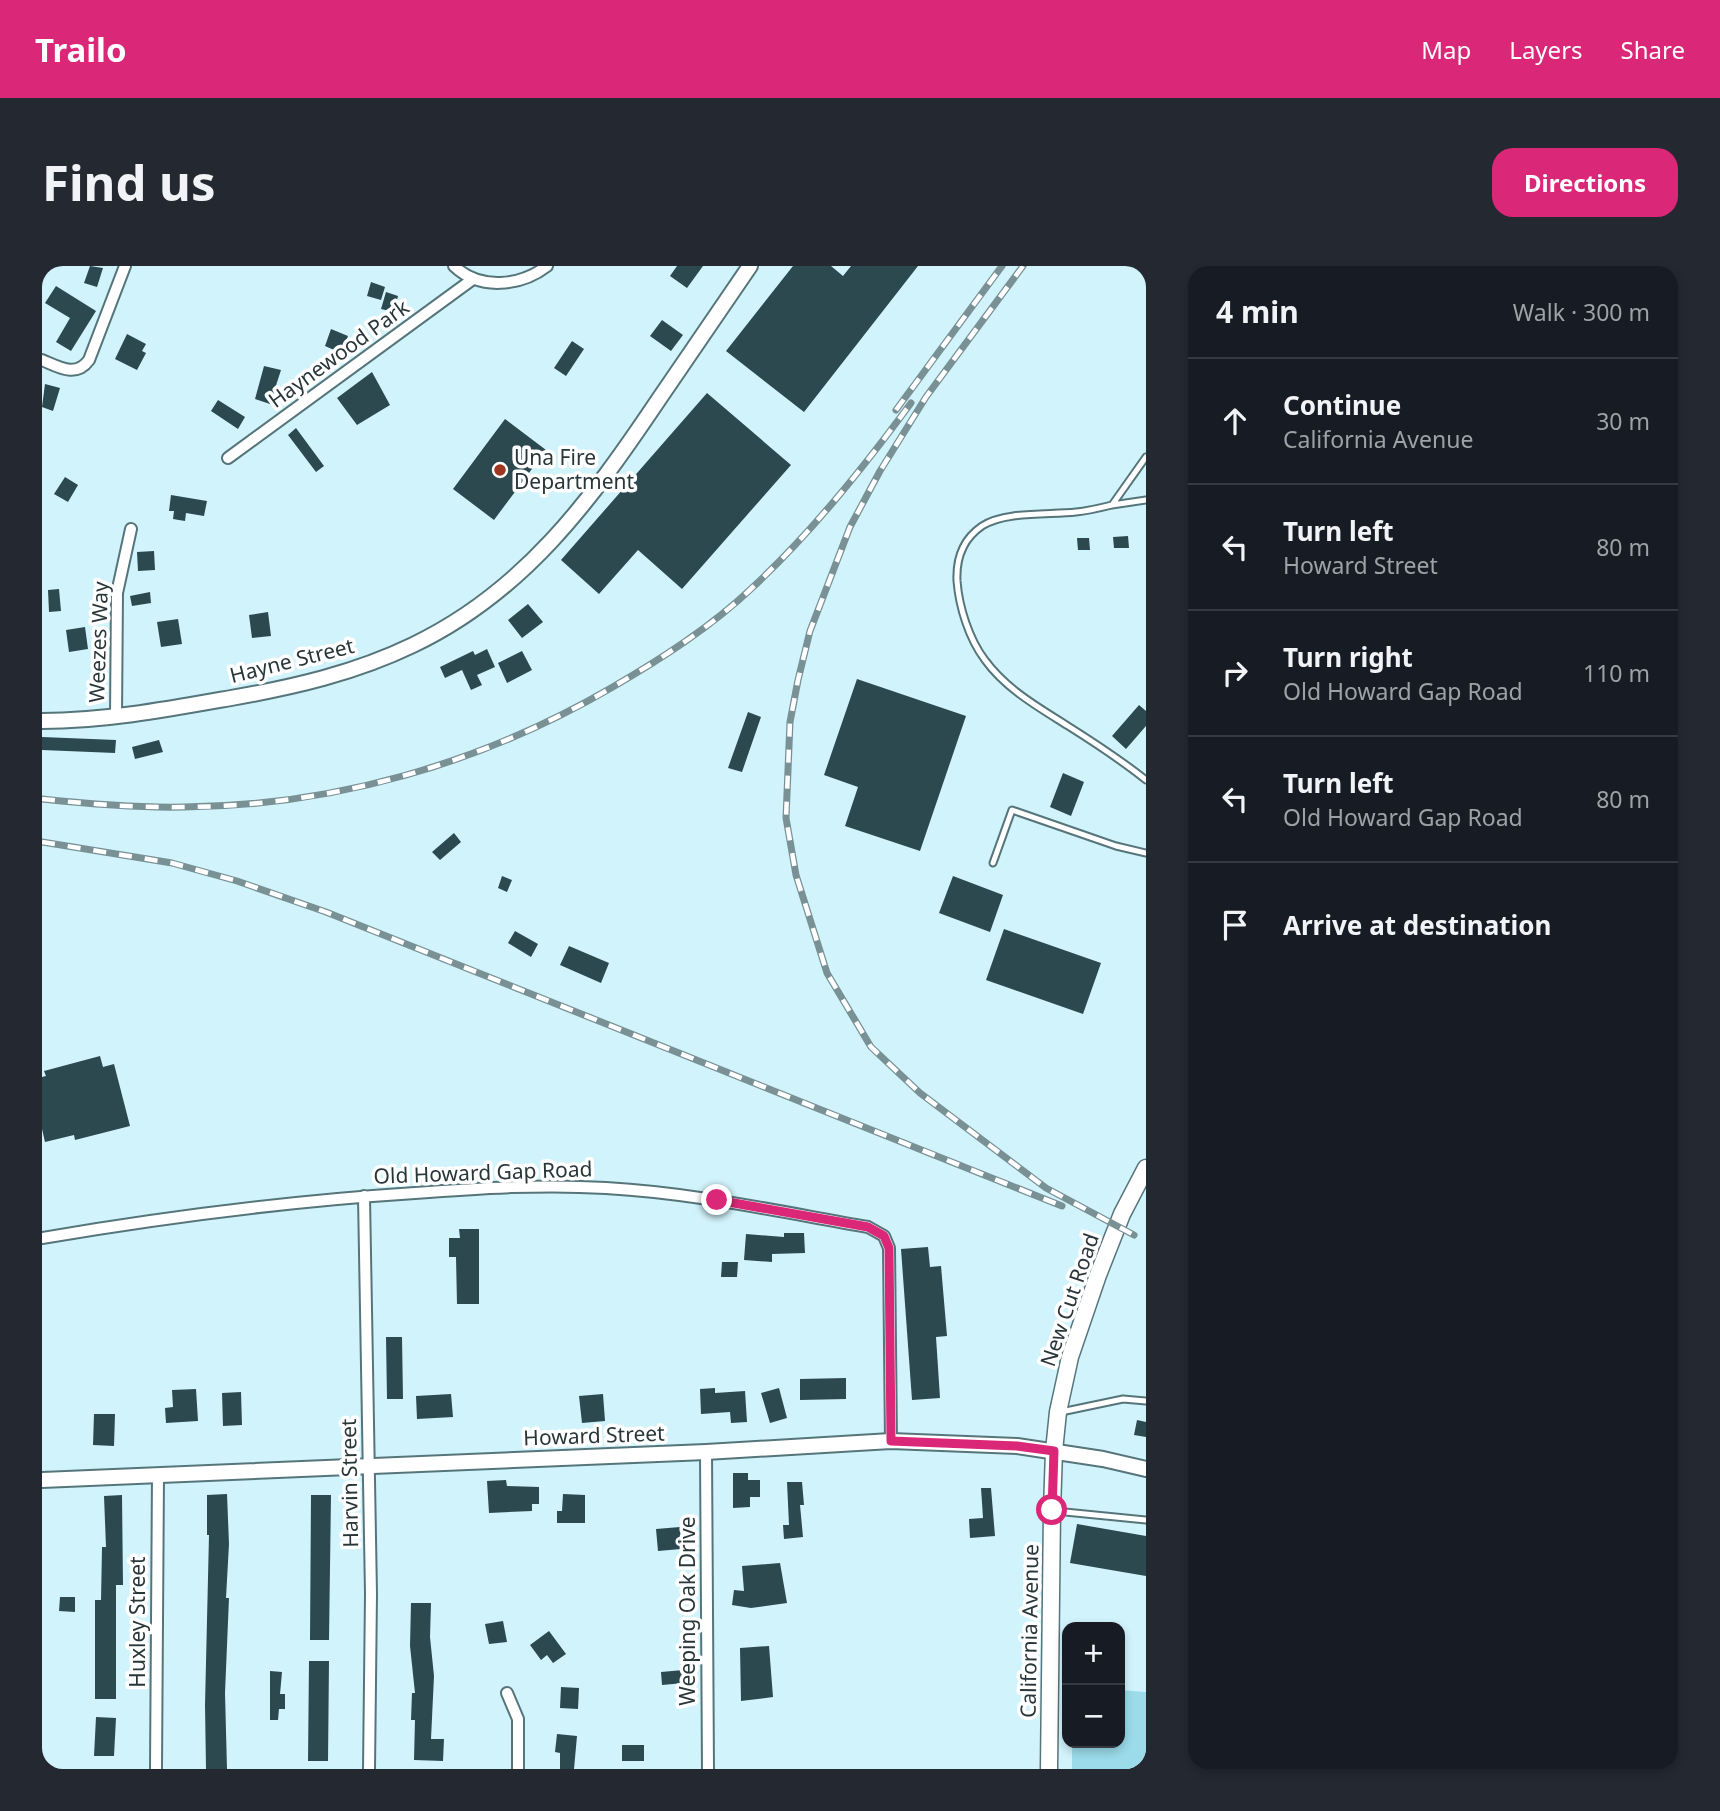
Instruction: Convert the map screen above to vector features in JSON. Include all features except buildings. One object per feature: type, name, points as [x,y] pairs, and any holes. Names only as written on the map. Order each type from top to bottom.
[{"type":"main road","name":"New Cut Road","points":[[1054,1451],[1058,1412],[1070,1357],[1122,1214],[1146,1168]]},
{"type":"main road","name":"California Avenue","points":[[1049,1769],[1054,1451]]},
{"type":"street","points":[[42,360],[66,370],[75,371],[84,367],[90,358],[125,266]]},
{"type":"street","points":[[454,266],[473,279],[486,282],[521,281],[547,266]]},
{"type":"street","name":"Hayne Street","points":[[42,721],[116,716],[209,702],[323,680],[413,645],[470,611],[519,573],[579,512],[629,444],[750,266]]},
{"type":"street","name":"Haynewood Park","points":[[228,458],[473,279]]},
{"type":"street","name":"Weezes Way","points":[[116,716],[117,593],[131,528]]},
{"type":"street","name":"Old Howard Gap Road","points":[[42,1238],[198,1214],[364,1196],[539,1187],[606,1188],[717,1200],[874,1229],[884,1236],[889,1248],[891,1441]]},
{"type":"street","name":"Harvin Street","points":[[364,1196],[369,1466],[369,1769]]},
{"type":"street","name":"Howard Street","points":[[42,1480],[706,1452],[891,1441],[1017,1446],[1146,1469]]},
{"type":"street","name":"Weeping Oak Drive","points":[[706,1452],[708,1769]]},
{"type":"street","name":"Huxley Street","points":[[156,1769],[158,1475]]},
{"type":"street","points":[[507,1693],[518,1719],[518,1769]]},
{"type":"lane","points":[[1112,505],[1146,457]]},
{"type":"lane","points":[[1146,500],[1076,512],[1012,516],[984,524],[972,534],[963,547],[957,566],[958,590],[972,639],[984,660],[1030,702],[1107,751],[1146,780]]},
{"type":"lane","points":[[993,863],[1012,810],[1116,846],[1146,853]]},
{"type":"lane","points":[[1058,1412],[1123,1399],[1146,1401]]},
{"type":"lane","points":[[1052,1510],[1146,1520]]},
{"type":"shaded area","points":[[1125,1690],[1146,1692],[1146,1769],[1072,1769],[1072,1748],[1125,1748]]},
{"type":"railway","points":[[896,410],[1002,266]]},
{"type":"railway","points":[[1023,266],[926,397],[880,471],[850,527],[810,631],[798,680],[790,722],[786,818],[796,875],[827,973],[871,1047],[920,1093],[1046,1188],[1134,1235]]},
{"type":"railway","points":[[42,799],[166,807],[240,805],[296,799],[351,789],[459,758],[562,715],[685,642],[737,602],[816,522],[911,403]]},
{"type":"railway","points":[[42,842],[172,863],[237,881],[326,912],[1062,1206]]},
{"type":"place","name":"Una Fire Department","points":[[500,470]]},
{"type":"route","points":[[717,1200],[868,1227],[884,1236],[889,1248],[891,1441],[1017,1446],[1054,1451],[1052,1510]]}]
